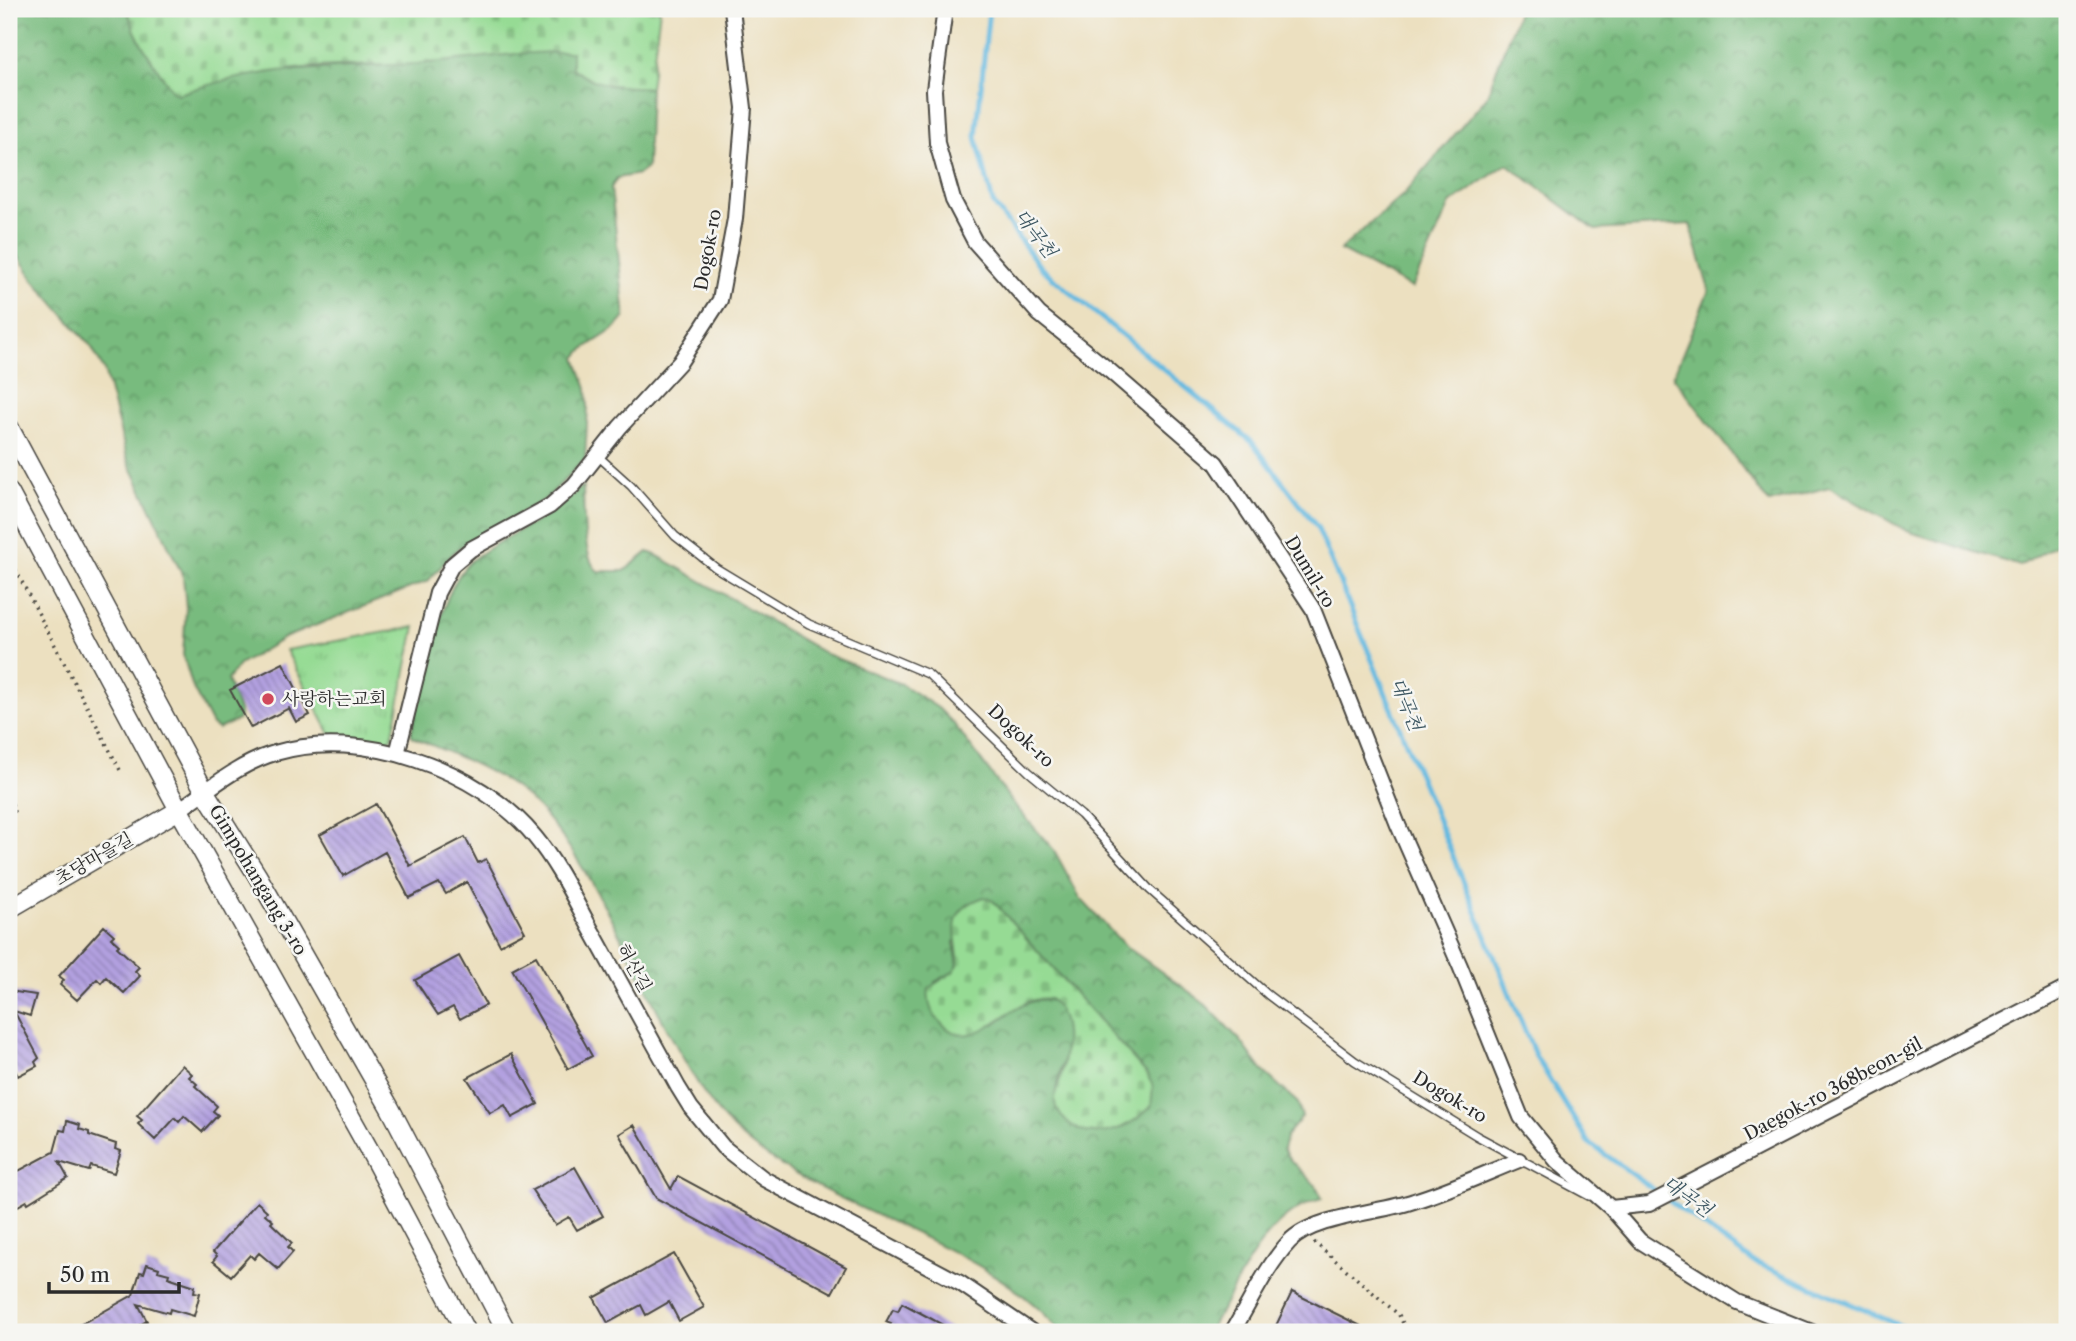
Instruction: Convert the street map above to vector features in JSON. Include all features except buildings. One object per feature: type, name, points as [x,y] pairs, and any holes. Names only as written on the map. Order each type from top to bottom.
[{"type":"street","name":"Dogok-ro","points":[[599,457],[620,427],[680,362],[720,300],[735,219],[744,108],[732,9]]},
{"type":"street","name":"Dumil-ro","points":[[945,9],[934,90],[937,143],[953,200],[975,242],[1039,314],[1110,371],[1216,463],[1259,526],[1313,609],[1398,825],[1460,966],[1521,1117],[1557,1161],[1611,1208]]},
{"type":"street","name":"Gimpohangang 3-ro","points":[[9,427],[205,792],[257,875],[390,1108],[507,1332]]},
{"type":"street","points":[[397,754],[432,609],[447,570],[471,549],[550,506],[574,485],[599,457]]},
{"type":"street","name":"Gimpohangang 3-ro","points":[[9,492],[179,810],[372,1155],[466,1332]]},
{"type":"street","name":"허산길","points":[[179,810],[257,760],[287,750],[331,746],[397,754],[462,779],[485,791],[535,836],[559,871],[678,1087],[698,1118],[723,1147],[764,1179],[960,1283],[1032,1332]]},
{"type":"street","name":"초당마을길","points":[[9,909],[179,810]]},
{"type":"street","name":"Daegok-ro 368beon-gil","points":[[1611,1208],[1652,1203],[2067,988]]},
{"type":"street","points":[[1232,1332],[1273,1264],[1289,1242],[1302,1231],[1328,1221],[1413,1202],[1519,1160]]},
{"type":"street","name":"Dogok-ro","points":[[1611,1208],[1640,1241],[1737,1302],[1812,1332]]},
{"type":"lane","name":"Dogok-ro","points":[[599,457],[631,486],[676,536],[716,568],[809,624],[928,674],[1030,772],[1081,815],[1150,890],[1268,995],[1355,1061],[1519,1160],[1611,1208]]},
{"type":"path","points":[[9,556],[120,770]]},
{"type":"path","points":[[9,790],[14,812],[9,823]]},
{"type":"path","points":[[1302,1231],[1399,1315],[1407,1332]]},
{"type":"green space","points":[[9,9],[128,9],[146,52],[173,92],[178,94],[220,80],[278,71],[427,63],[509,52],[573,52],[608,85],[650,88],[647,168],[639,174],[617,178],[611,188],[625,317],[620,324],[580,352],[576,358],[587,389],[585,459],[546,499],[457,549],[428,581],[284,638],[239,665],[227,680],[240,713],[238,720],[218,729],[212,725],[193,688],[183,655],[186,608],[183,576],[128,461],[104,370],[91,346],[34,280],[9,242]]},
{"type":"green space","points":[[128,9],[660,9],[650,88],[609,84],[590,79],[572,68],[572,52],[553,52],[414,64],[297,69],[228,80],[178,94],[173,92],[146,52]]},
{"type":"green space","points":[[1519,9],[2067,9],[2067,538],[2020,566],[1907,531],[1829,487],[1769,503],[1673,376],[1709,290],[1690,224],[1595,230],[1507,164],[1450,204],[1412,288],[1340,250],[1404,194],[1486,98]]},
{"type":"green space","points":[[583,485],[586,544],[593,565],[598,571],[624,571],[648,552],[658,556],[826,654],[901,684],[938,708],[953,723],[1016,807],[1054,850],[1080,898],[1124,945],[1202,1001],[1240,1040],[1262,1070],[1298,1103],[1302,1117],[1287,1135],[1283,1149],[1314,1184],[1322,1199],[1301,1207],[1283,1219],[1268,1235],[1254,1253],[1208,1332],[1061,1332],[1030,1301],[993,1274],[952,1251],[820,1188],[779,1164],[743,1138],[719,1113],[699,1085],[602,901],[563,838],[542,812],[521,792],[496,776],[413,737],[411,733],[434,639],[451,591],[461,572],[487,549],[570,498]],"holes":[[[993,901],[1146,1073],[1079,1130],[1074,1127],[1063,1116],[1056,1096],[1065,1053],[1066,1030],[1063,1014],[1057,1004],[1048,1000],[1037,1000],[1009,1013],[994,1024],[935,982],[953,972],[958,965],[954,942]]]},
{"type":"green space","points":[[415,627],[392,738],[386,743],[331,736],[286,650]]},
{"type":"green space","points":[[984,897],[993,901],[1146,1073],[1153,1086],[1151,1107],[1132,1122],[1109,1132],[1086,1132],[1075,1128],[1058,1112],[1055,1099],[1063,1066],[1065,1035],[1061,1015],[1050,999],[1022,1005],[995,1023],[968,1034],[955,1033],[934,1015],[928,998],[929,988],[953,972],[958,965],[955,935],[957,917],[971,903]]},
{"type":"waterway","name":"대곡천","points":[[989,9],[976,137],[993,203],[1041,268],[1252,442],[1317,527],[1535,1055],[1588,1142],[1752,1261],[1915,1332]]},
{"type":"place","name":"사랑하는교회","points":[[268,699]]}]
